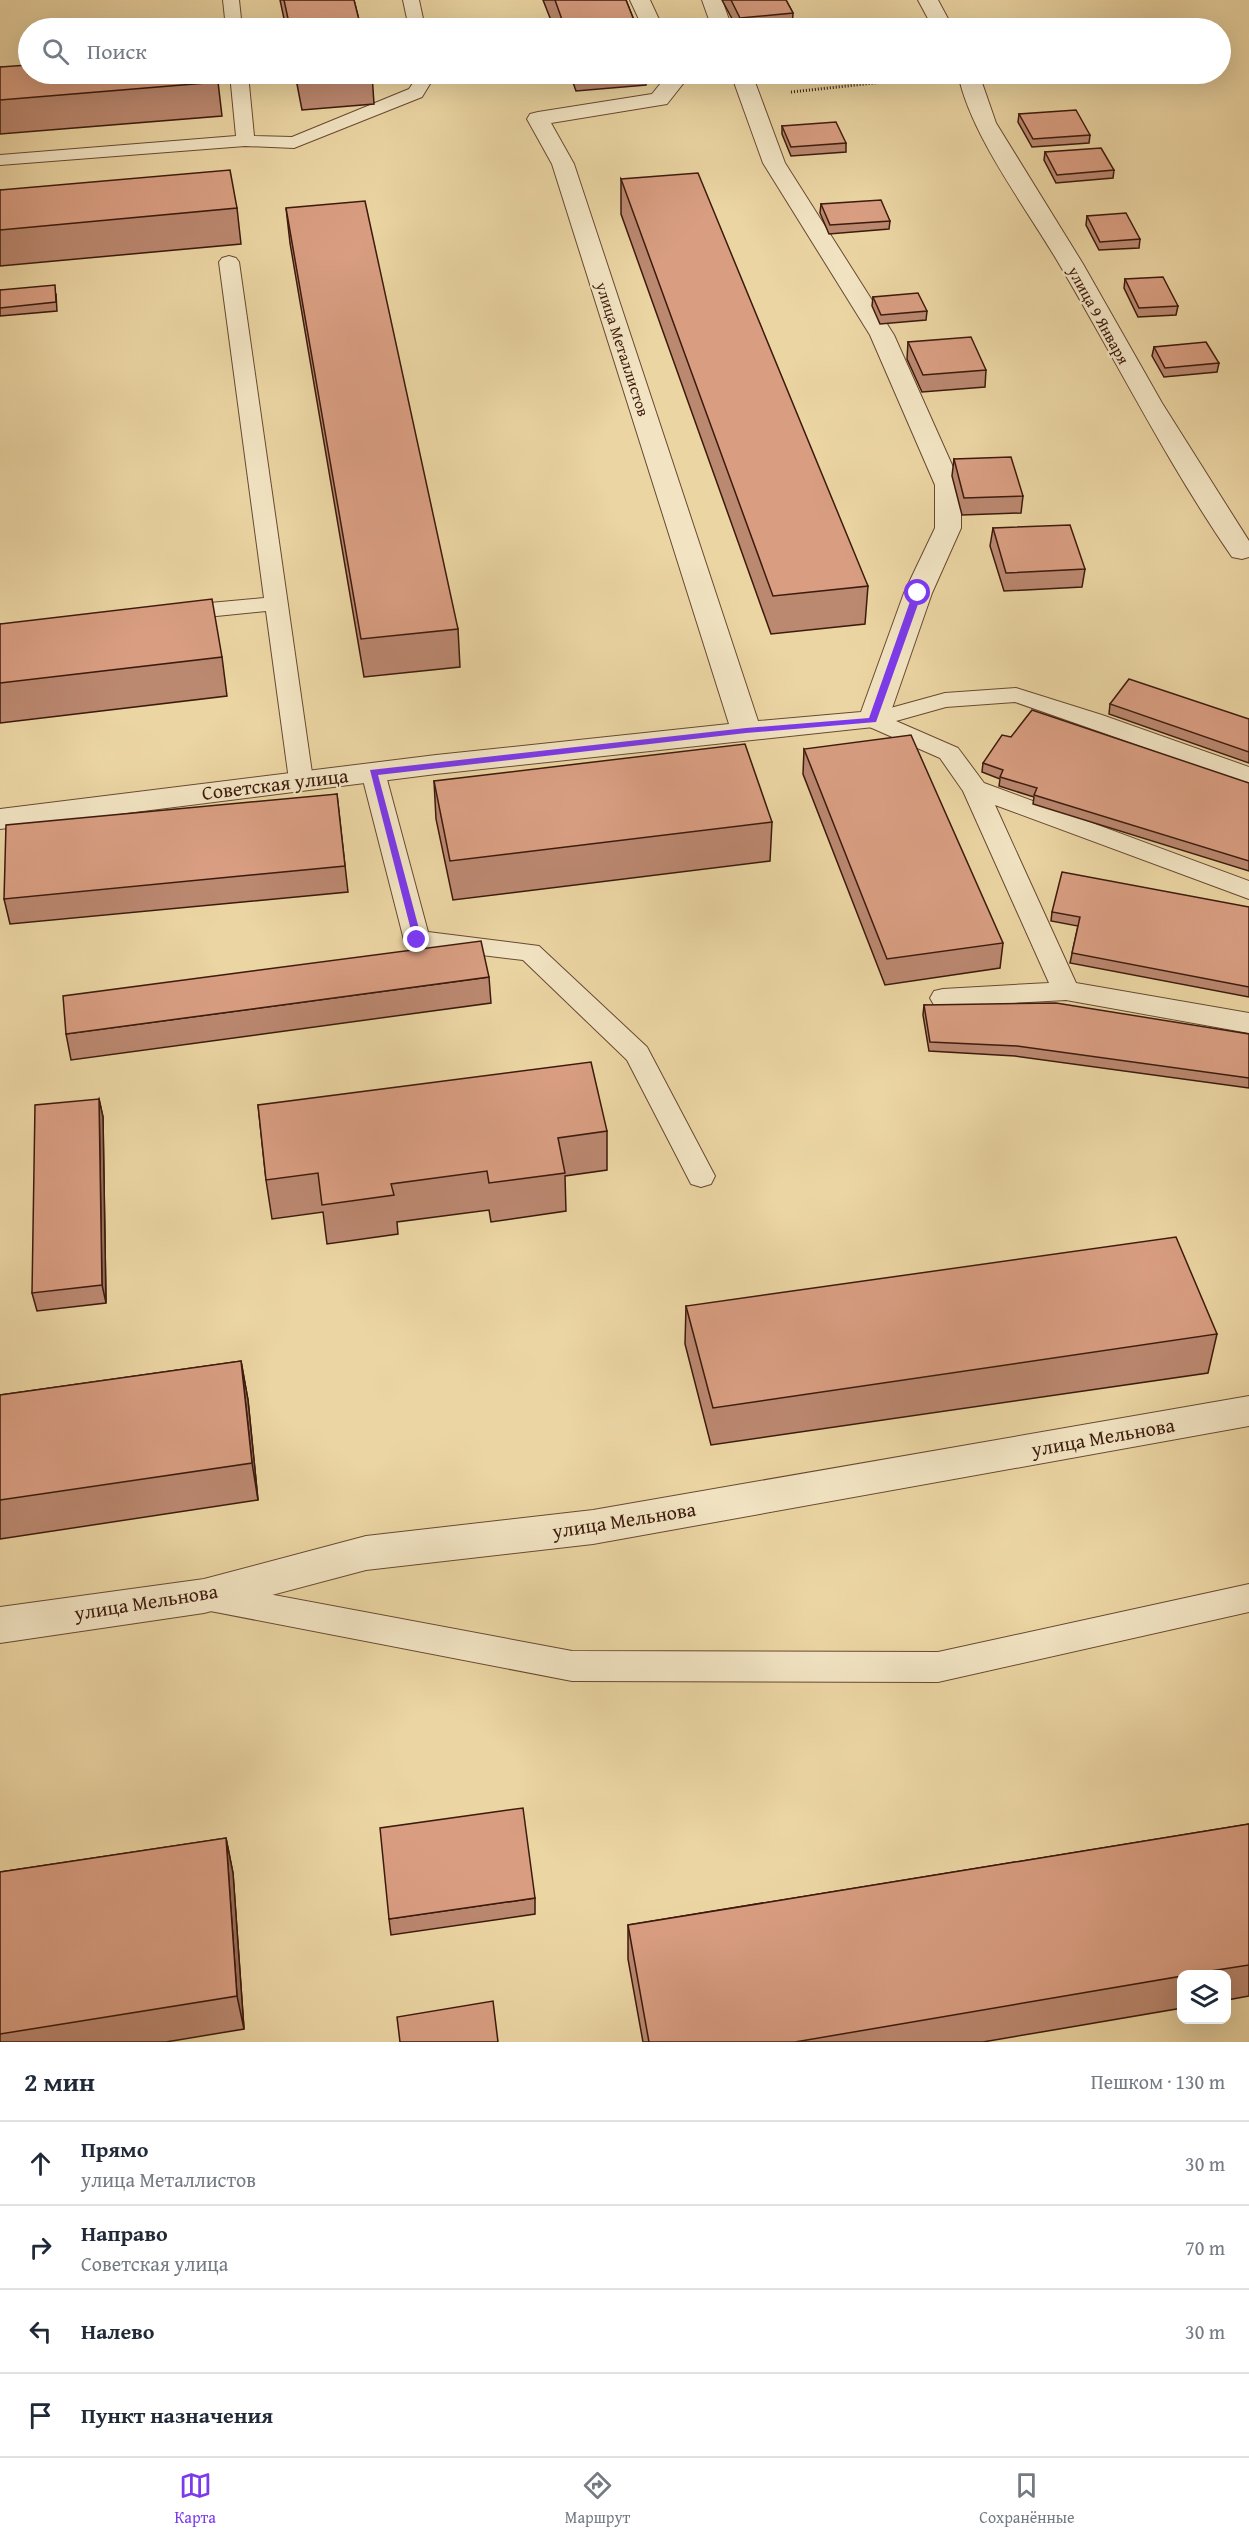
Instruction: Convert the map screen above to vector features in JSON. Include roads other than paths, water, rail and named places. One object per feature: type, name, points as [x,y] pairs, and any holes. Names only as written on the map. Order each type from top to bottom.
[{"type":"street","points":[[640,0],[648,18]]},
{"type":"street","points":[[712,0],[718,18]]},
{"type":"street","points":[[928,0],[938,18]]},
{"type":"street","name":"улица Металлистов","points":[[671,84],[658,99],[538,119],[563,164],[746,730]]},
{"type":"street","name":"улица 9 Января","points":[[971,84],[985,123],[1071,264],[1149,403],[1242,551]]},
{"type":"street","points":[[745,85],[774,162],[882,335],[948,485],[948,528],[918,593],[873,720]]},
{"type":"street","name":"Советская улица","points":[[0,819],[302,780],[746,730],[873,720]]},
{"type":"street","name":"улица Мельнова","points":[[0,1625],[204,1596],[366,1553],[593,1527],[1249,1411]]},
{"type":"lane","points":[[231,0],[233,18]]},
{"type":"lane","points":[[411,0],[415,18]]},
{"type":"lane","points":[[240,84],[245,141]]},
{"type":"lane","points":[[0,160],[245,141],[294,143],[416,93],[421,84]]},
{"type":"lane","points":[[229,262],[302,780]]},
{"type":"lane","points":[[151,615],[278,603]]},
{"type":"lane","points":[[873,720],[945,700],[1016,695],[1094,720],[1249,776]]},
{"type":"lane","points":[[873,720],[949,753],[975,789],[1066,991]]},
{"type":"lane","points":[[373,772],[417,940],[530,951],[637,1054],[701,1176]]},
{"type":"lane","points":[[975,789],[1249,890]]},
{"type":"lane","points":[[943,998],[1066,991],[1249,1023]]},
{"type":"lane","points":[[204,1596],[572,1666],[891,1667],[938,1667],[1249,1598]]}]
